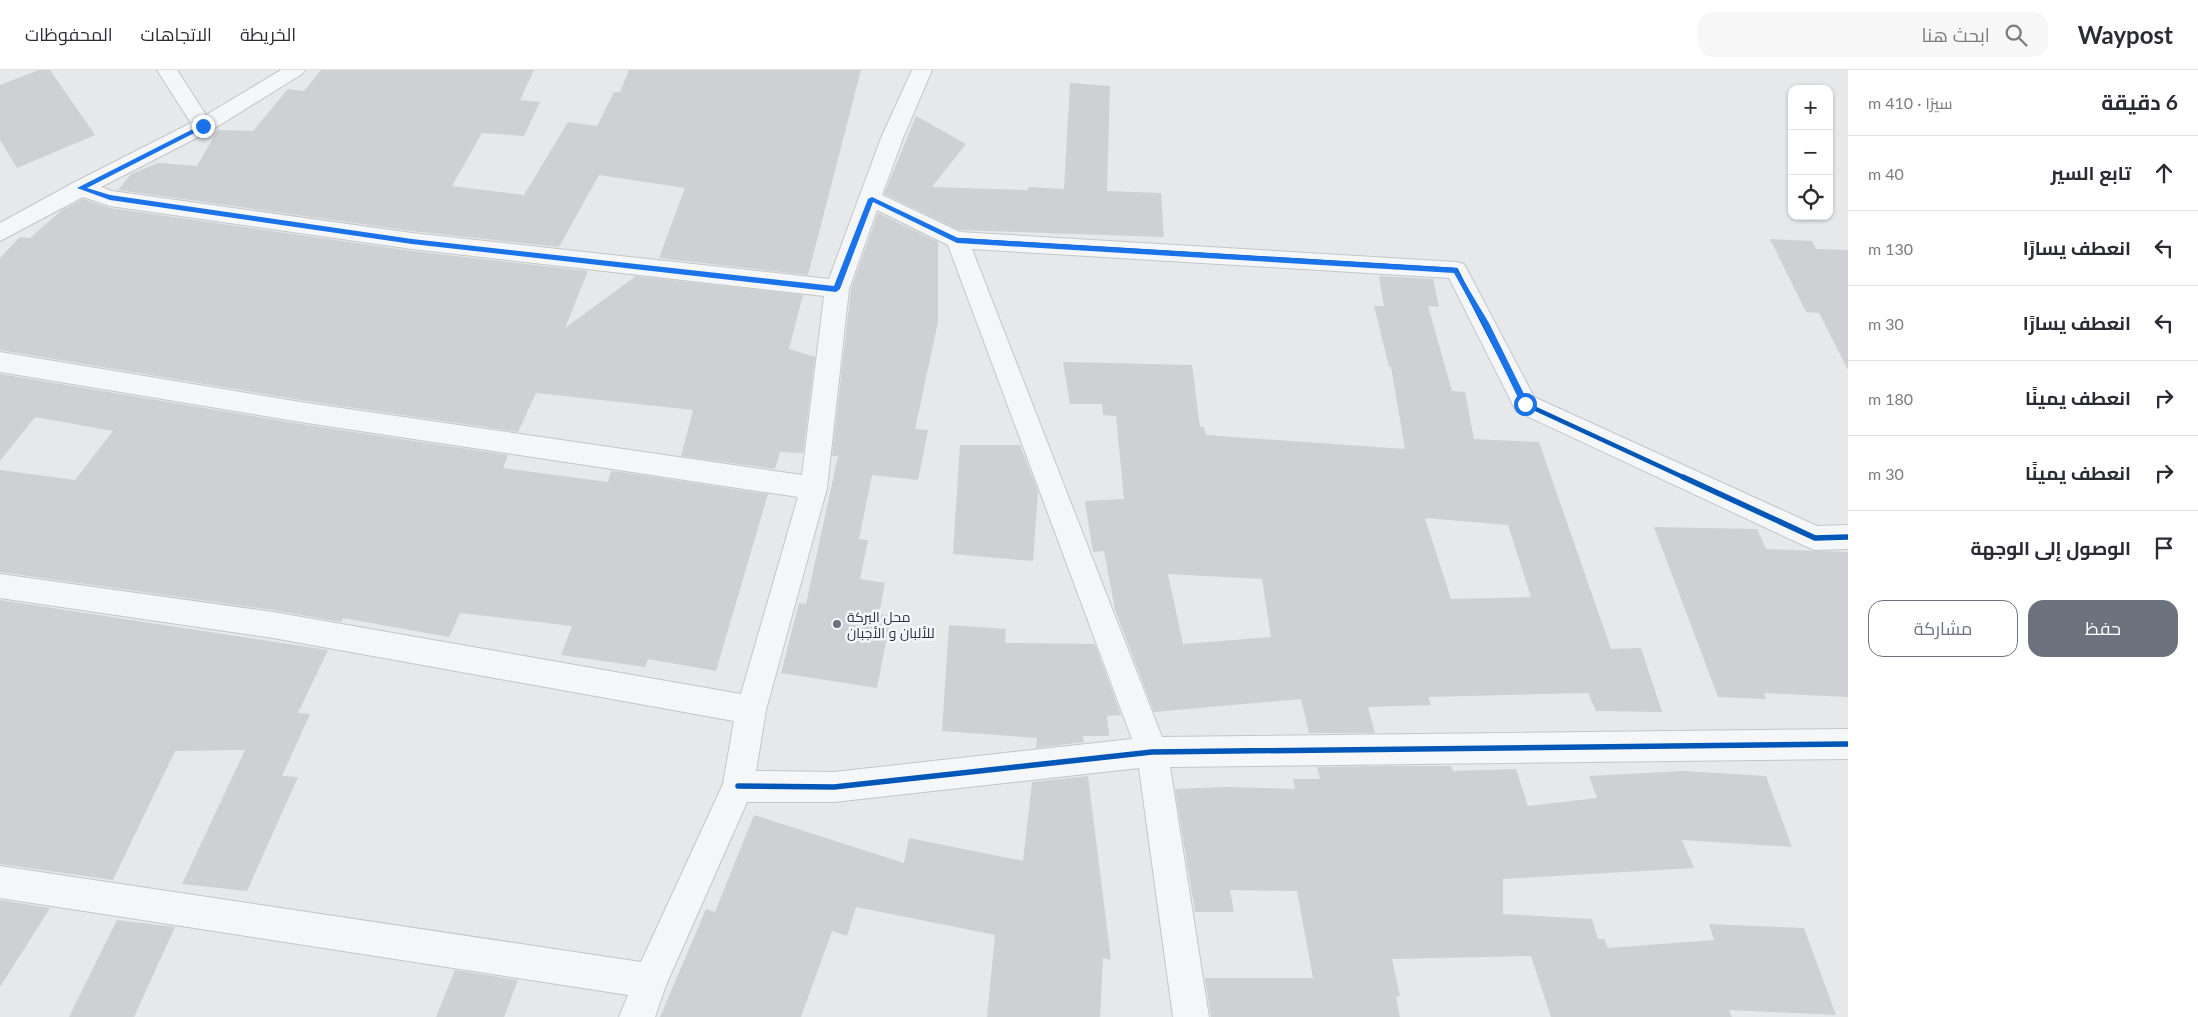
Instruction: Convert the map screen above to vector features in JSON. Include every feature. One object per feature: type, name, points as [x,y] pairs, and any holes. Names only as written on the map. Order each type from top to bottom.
[{"type":"street","points":[[167,70],[203,126]]},
{"type":"street","points":[[0,233],[80,188],[203,126],[295,70]]},
{"type":"street","points":[[637,1017],[650,981],[738,786],[751,710],[814,488],[836,289],[872,199],[892,138],[922,70]]},
{"type":"street","points":[[80,188],[110,198],[412,241],[836,289]]},
{"type":"street","points":[[872,199],[957,240],[1456,270],[1485,323],[1525,404],[1815,538],[1848,537]]},
{"type":"street","points":[[957,240],[1152,752],[1191,1017]]},
{"type":"street","points":[[0,362],[307,413],[814,488]]},
{"type":"street","points":[[0,586],[273,625],[751,710]]},
{"type":"street","points":[[738,786],[834,787],[1152,752],[1848,744]]},
{"type":"street","points":[[0,882],[650,981]]},
{"type":"building","points":[[39,70],[50,70],[95,135],[17,168],[0,140],[0,85]]},
{"type":"building","points":[[321,70],[534,70],[520,100],[540,102],[524,136],[482,133],[452,186],[524,195],[568,122],[597,126],[614,92],[620,92],[629,70],[861,70],[808,275],[659,258],[685,188],[599,175],[559,247],[412,231],[118,190],[131,174],[158,163],[197,166],[218,130],[253,131],[288,89],[304,91]]},
{"type":"building","points":[[1070,83],[1110,86],[1107,191],[1161,193],[1164,237],[959,230],[884,194],[916,116],[966,144],[932,187],[1028,190],[1028,187],[1064,189]]},
{"type":"building","points":[[83,199],[110,208],[412,251],[588,271],[565,328],[636,276],[803,295],[789,349],[815,357],[803,453],[780,452],[775,469],[681,456],[693,410],[536,393],[518,432],[307,401],[0,350],[0,258],[20,237],[30,238],[62,210]]},
{"type":"building","points":[[878,213],[938,242],[938,322],[915,429],[928,430],[918,480],[872,475],[859,539],[868,540],[860,579],[885,583],[879,614],[891,616],[877,688],[781,673],[799,603],[806,604],[838,456],[832,456],[851,289]]},
{"type":"building","points":[[1770,239],[1812,241],[1816,249],[1848,250],[1848,370],[1819,313],[1806,312]]},
{"type":"building","points":[[1379,276],[1433,279],[1439,307],[1428,306],[1452,391],[1465,392],[1474,439],[1539,442],[1611,649],[1641,648],[1662,712],[1596,711],[1588,693],[1428,697],[1431,705],[1368,707],[1375,733],[1309,733],[1301,699],[1154,712],[1115,610],[1104,551],[1093,552],[1085,501],[1124,499],[1116,416],[1103,415],[1102,404],[1070,404],[1063,362],[1192,365],[1200,427],[1204,427],[1206,435],[1405,449],[1391,367],[1389,367],[1374,306],[1384,306]],"holes":[[[1425,518],[1508,525],[1531,597],[1451,599]],[[1168,574],[1262,579],[1271,637],[1183,644]]]},
{"type":"building","points":[[0,374],[307,425],[508,455],[503,468],[608,482],[611,471],[768,494],[716,671],[648,659],[645,667],[561,655],[572,626],[460,613],[449,637],[343,618],[341,622],[273,610],[0,572],[0,470],[75,480],[113,431],[35,417],[0,461]]},
{"type":"building","points":[[960,445],[1020,445],[1038,491],[1033,561],[953,554]]},
{"type":"building","points":[[1654,527],[1757,529],[1766,549],[1848,552],[1848,697],[1764,693],[1766,699],[1718,697]]},
{"type":"building","points":[[0,600],[328,650],[298,713],[310,714],[282,776],[298,777],[247,891],[182,884],[245,750],[175,751],[113,880],[0,864]]},
{"type":"building","points":[[949,625],[1006,629],[1005,643],[1095,644],[1121,715],[1107,716],[1109,736],[1083,736],[1084,742],[1036,748],[1037,738],[942,731]]},
{"type":"building","points":[[1451,766],[1453,771],[1516,769],[1528,806],[1597,798],[1589,776],[1684,771],[1766,776],[1792,847],[1682,840],[1694,868],[1503,879],[1503,914],[1592,919],[1598,939],[1604,939],[1608,948],[1714,940],[1709,924],[1804,928],[1836,1015],[1729,1010],[1732,1017],[1551,1017],[1531,956],[1392,959],[1400,996],[1396,996],[1400,1017],[1211,1017],[1205,978],[1313,978],[1297,891],[1230,890],[1234,912],[1195,912],[1175,789],[1225,787],[1295,789],[1293,779],[1320,779],[1317,767]]},
{"type":"building","points":[[1088,776],[1111,960],[1103,958],[1100,1017],[987,1017],[995,935],[856,907],[847,936],[832,931],[801,1017],[660,1017],[706,909],[715,912],[754,815],[904,863],[909,838],[1023,861],[1032,782]]},
{"type":"building","points":[[0,900],[50,908],[0,987]]},
{"type":"building","points":[[117,920],[175,927],[134,1017],[69,1017]]},
{"type":"building","points":[[455,970],[518,980],[504,1017],[436,1017]]},
{"type":"cycle path","points":[[957,240],[1456,270],[1485,323],[1525,404],[1815,538],[1848,537]]},
{"type":"cycle path","points":[[738,786],[834,787],[1152,752],[1848,744]]},
{"type":"place","name":"محل البركة للألبان و الأجبان","points":[[837,624]]},
{"type":"route","points":[[203,126],[80,188],[110,198],[412,241],[836,289],[872,199],[957,240],[1456,270],[1485,323],[1525,404]]}]
